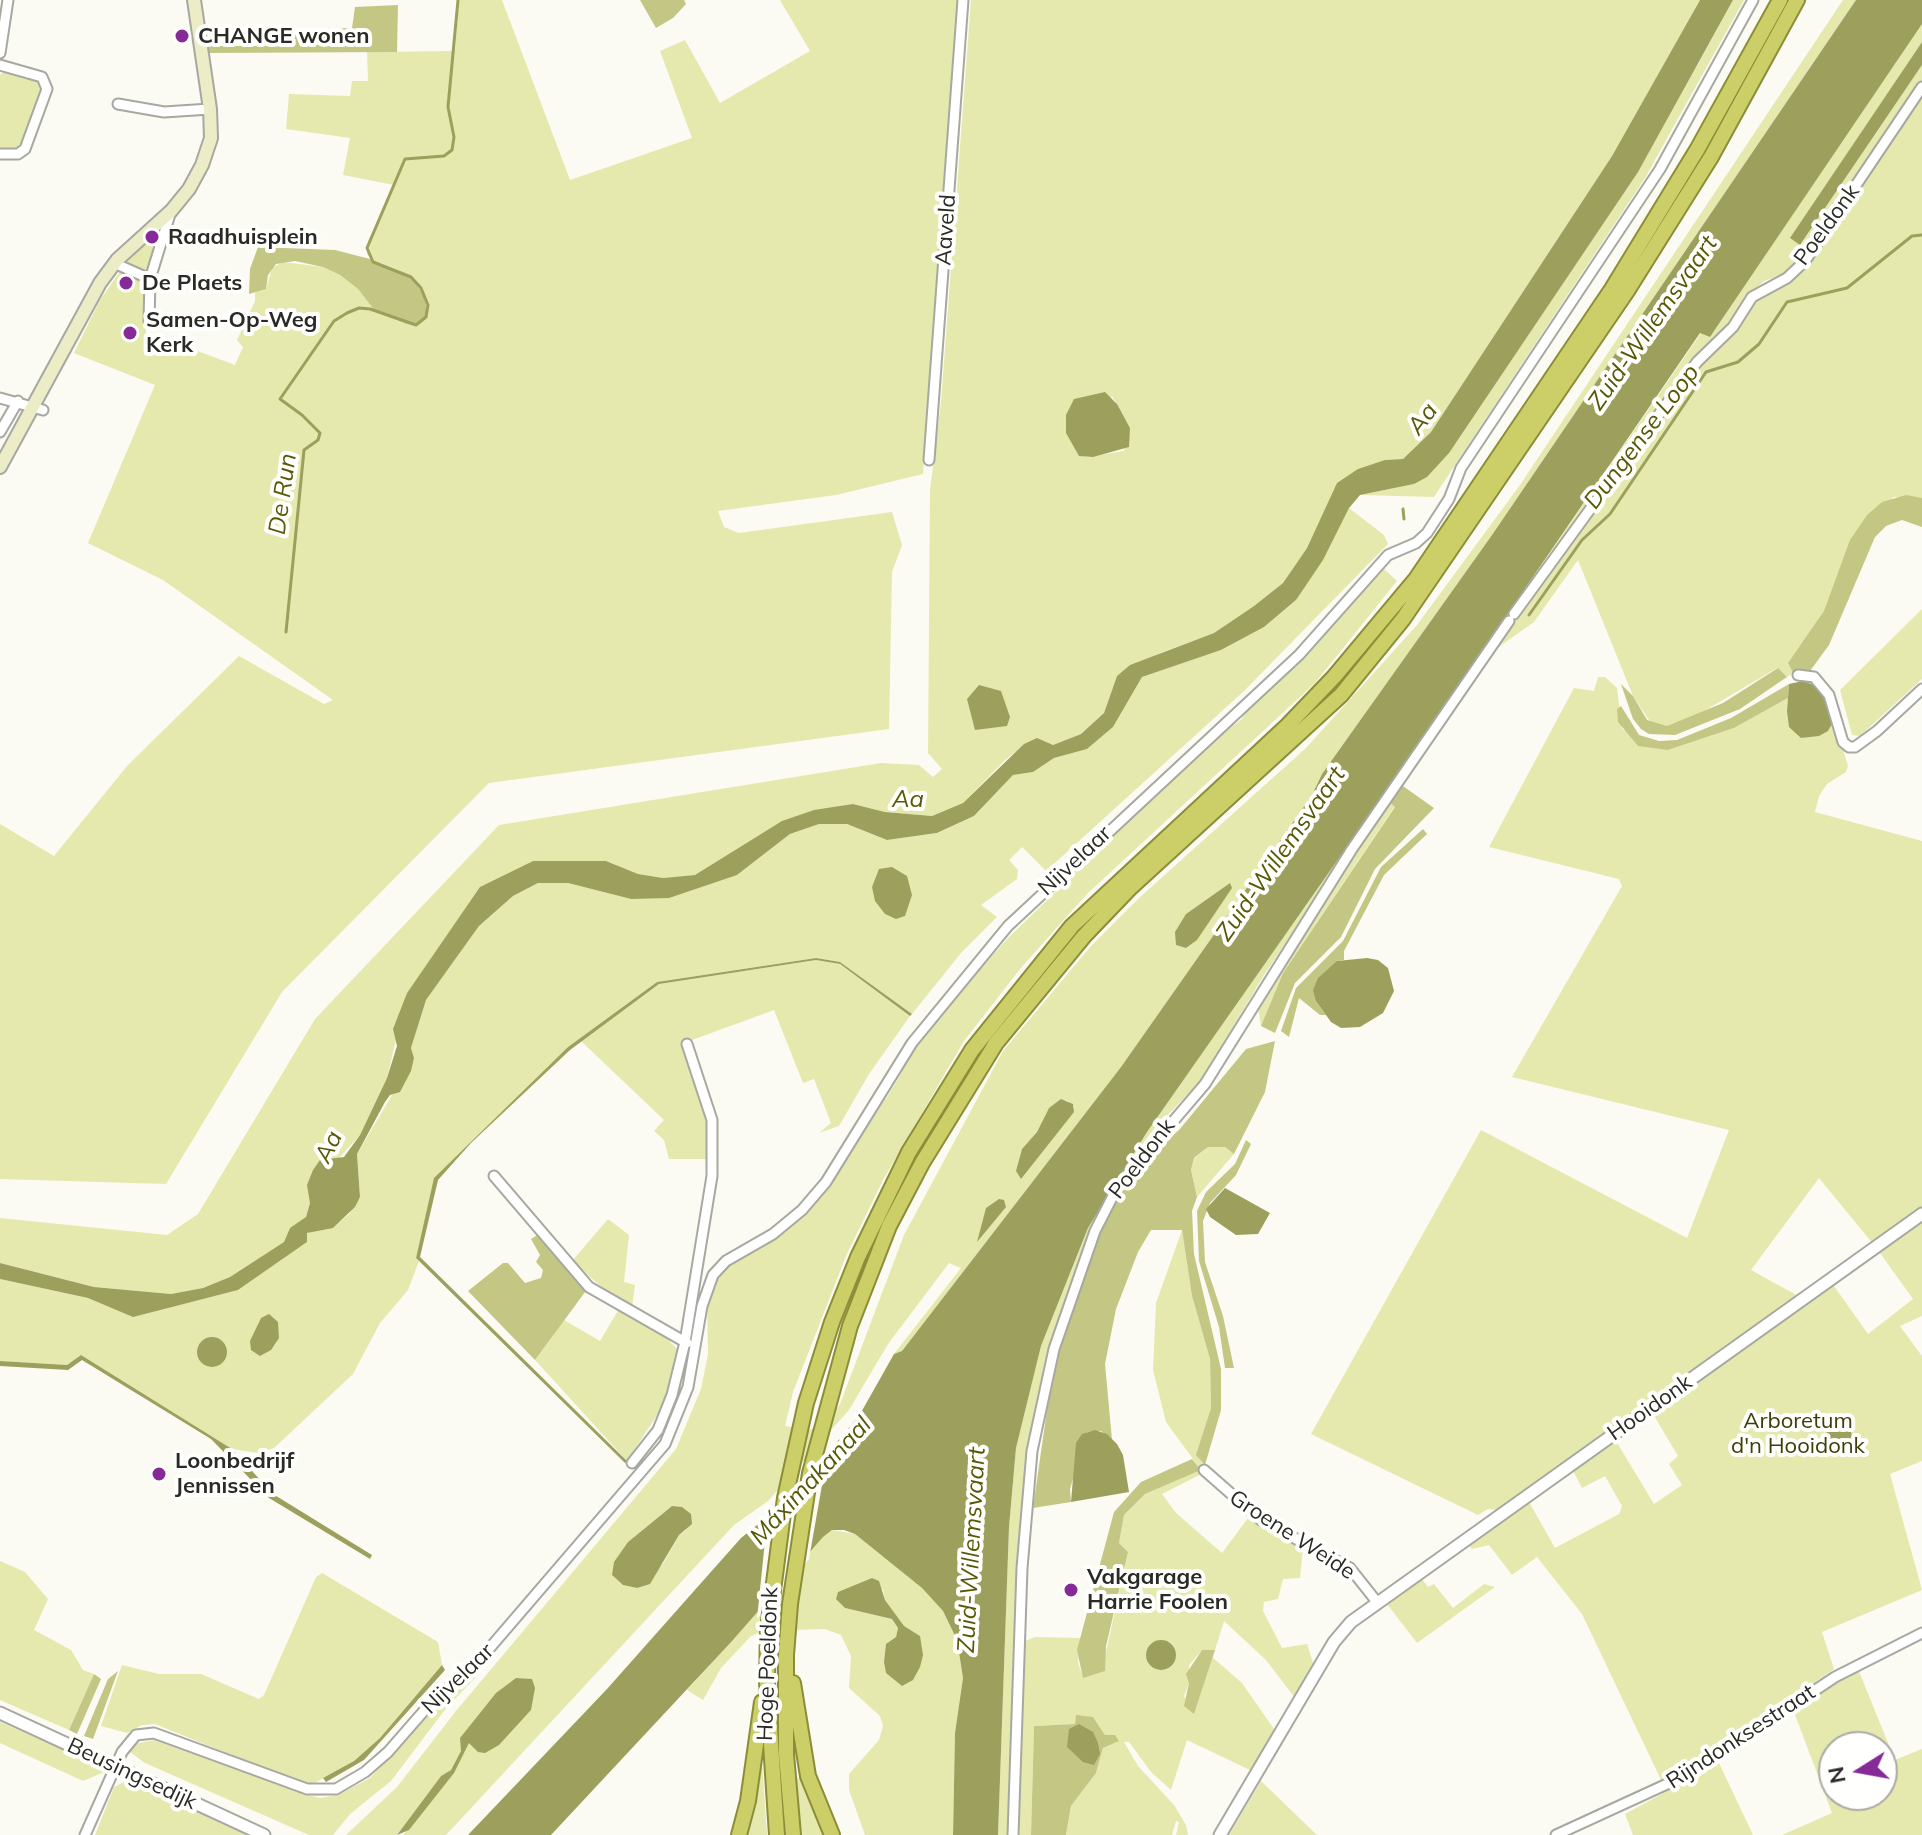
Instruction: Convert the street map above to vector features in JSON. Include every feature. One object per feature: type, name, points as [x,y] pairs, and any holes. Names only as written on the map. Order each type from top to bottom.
[{"type":"highway","points":[[1493,477],[1648,231],[1780,0]]},
{"type":"highway","points":[[1493,477],[1580,364],[1711,157],[1797,0]]},
{"type":"highway","name":"Hoge Poeldonk","points":[[793,1835],[786,1754],[786,1655],[797,1547],[816,1448],[839,1360],[874,1261],[900,1204],[949,1114],[996,1043],[1084,936],[1131,887],[1341,695],[1403,619],[1493,477]]},
{"type":"highway","name":"Hoge Poeldonk","points":[[777,1835],[767,1682],[775,1559],[789,1479],[806,1403],[832,1322],[876,1218],[921,1131],[979,1039],[1072,926],[1288,725],[1334,677],[1416,579],[1493,477]]},
{"type":"highway","points":[[786,1655],[808,1776],[832,1835]]},
{"type":"highway","points":[[739,1835],[767,1682]]},
{"type":"main road","points":[[0,467],[39,408],[85,308],[114,263],[171,211],[189,189],[202,165],[211,138],[210,109],[194,0]]},
{"type":"street","points":[[0,53],[8,0]]},
{"type":"street","name":"Aaveld","points":[[929,460],[963,0]]},
{"type":"street","name":"Nijvelaar","points":[[117,1766],[130,1739],[154,1733],[307,1789],[336,1789],[365,1772],[429,1705],[482,1657],[649,1465],[678,1418],[702,1306],[713,1275],[726,1261],[792,1218],[826,1182],[912,1043],[1008,926],[1299,655],[1388,555],[1422,539],[1445,506],[1460,470],[1660,169],[1753,0]]},
{"type":"street","points":[[0,65],[42,77],[47,89],[25,149],[18,154],[0,154]]},
{"type":"street","name":"Poeldonk","points":[[1013,1835],[1022,1568],[1032,1451],[1054,1349],[1095,1231],[1118,1186],[1205,1084],[1344,862],[1511,618],[1697,362],[1733,327],[1752,297],[1787,278],[1805,261],[1922,87]]},
{"type":"street","points":[[118,104],[164,112],[210,109]]},
{"type":"street","points":[[149,322],[150,279],[171,211]]},
{"type":"street","points":[[114,263],[150,279]]},
{"type":"street","points":[[0,398],[39,408]]},
{"type":"street","points":[[0,432],[18,401]]},
{"type":"street","points":[[1798,675],[1814,677],[1829,695],[1843,742],[1849,747],[1855,747],[1877,731],[1922,689]]},
{"type":"street","points":[[632,1463],[658,1430],[672,1395],[685,1342],[714,1146],[712,1120],[687,1044]]},
{"type":"street","points":[[494,1176],[589,1287],[695,1350]]},
{"type":"street","name":"Hooidonk","points":[[1377,1602],[1922,1214]]},
{"type":"street","points":[[696,1266],[713,1275]]},
{"type":"street","name":"Groene Weide","points":[[1204,1470],[1252,1514],[1350,1568],[1377,1602]]},
{"type":"street","points":[[1220,1835],[1334,1642],[1351,1622],[1377,1602]]},
{"type":"street","name":"Rijndonksestraat","points":[[1556,1835],[1691,1773],[1835,1677],[1922,1633]]},
{"type":"street","name":"Beusingsedijk","points":[[0,1713],[264,1835]]},
{"type":"street","points":[[85,1835],[117,1766]]},
{"type":"green space","points":[[459,0],[502,0],[570,180],[692,138],[660,51],[685,40],[720,103],[810,51],[780,0],[959,0],[923,474],[836,495],[718,511],[724,527],[739,533],[892,512],[902,545],[892,572],[889,729],[489,783],[282,992],[166,1184],[0,1179],[0,824],[54,856],[127,766],[239,656],[324,704],[333,700],[163,580],[88,543],[155,385],[74,353],[100,300],[121,270],[146,282],[146,349],[155,349],[154,335],[235,365],[243,347],[237,340],[255,301],[255,292],[266,289],[272,268],[283,262],[323,267],[340,275],[358,289],[375,311],[426,317],[426,298],[391,270],[373,262],[367,254],[368,241],[394,185],[343,175],[350,138],[286,129],[289,94],[350,96],[352,81],[368,81],[367,52],[455,51]]},
{"type":"green space","points":[[971,0],[1700,0],[1612,156],[1431,432],[1403,459],[1385,460],[1338,483],[1307,548],[1283,583],[1254,606],[1214,633],[1163,652],[1117,676],[1104,713],[1081,734],[1053,745],[1021,748],[963,803],[932,816],[885,812],[853,804],[695,875],[663,878],[638,874],[606,861],[533,861],[481,887],[407,993],[387,1078],[360,1135],[338,1159],[310,1203],[305,1220],[290,1228],[285,1242],[230,1277],[203,1288],[171,1294],[94,1287],[0,1263],[0,1218],[167,1235],[198,1214],[315,1019],[499,825],[881,763],[919,765],[933,777],[942,769],[928,753],[930,490],[941,402]],"holes":[[[1112,396],[1130,428],[1124,451],[1086,457]]]},
{"type":"green space","points":[[1733,0],[1744,0],[1645,178],[1434,497],[1360,495],[1414,484],[1698,64]]},
{"type":"green space","points":[[1843,0],[1856,0],[1492,535],[1322,774],[1312,795],[1121,1067],[902,1351],[894,1354],[961,1268],[949,1263],[888,1344],[849,1410],[768,1501],[734,1525],[446,1835],[403,1835],[454,1772],[469,1743],[531,1679],[461,1751],[451,1770],[441,1776],[397,1835],[346,1835],[397,1787],[456,1711],[676,1449],[701,1389],[708,1354],[707,1301],[717,1276],[729,1264],[775,1238],[805,1214],[830,1186],[880,1100],[886,1099],[902,1072],[903,1064],[945,1008],[1009,937],[1206,746],[1242,719],[1244,712],[1383,568],[1397,581],[1315,683],[1087,894],[1020,969],[964,1041],[883,1180],[846,1256],[793,1392],[785,1426],[810,1430],[828,1420],[840,1404],[904,1235],[1003,1051],[1091,946],[1139,898],[1306,748],[1417,625],[1520,485]],"holes":[[[1229,884],[1207,922],[1197,940],[1186,914]],[[1066,1100],[1075,1107],[1022,1149],[1037,1132],[1049,1108]],[[672,1506],[686,1530],[679,1535],[663,1564],[637,1588],[623,1585],[612,1575],[628,1542]]]},
{"type":"green space","points":[[1922,24],[1922,42],[1791,238],[1801,244],[1922,65],[1922,82],[1803,258],[1786,273],[1764,281],[1749,295],[1732,324],[1669,390],[1264,975],[1202,1079],[1150,1134],[1115,1185],[1078,1270],[1030,1451],[1009,1835],[998,1835],[1009,1527],[1016,1448],[1041,1346],[1088,1228],[1147,1132],[1701,333],[1710,337]]},
{"type":"green space","points":[[4,71],[39,80],[44,89],[21,150],[0,151],[0,75]]},
{"type":"green space","points":[[1922,96],[1922,498],[1893,497],[1814,629],[1788,663],[1793,673],[1787,677],[1777,668],[1699,714],[1667,726],[1651,723],[1633,696],[1578,560],[1534,622],[1493,651],[1699,366],[1737,328],[1754,301],[1809,263]]},
{"type":"green space","points":[[168,222],[149,273],[126,263],[145,241]]},
{"type":"green space","points":[[1349,508],[1384,535],[1388,544],[1244,691],[1046,871],[1022,847],[1009,860],[1018,870],[1017,879],[981,905],[997,917],[961,953],[912,1014],[840,962],[815,958],[657,982],[568,1047],[435,1178],[416,1258],[419,1261],[408,1290],[380,1323],[353,1374],[274,1448],[258,1453],[232,1449],[81,1355],[67,1365],[0,1361],[0,1279],[88,1298],[133,1316],[238,1290],[307,1242],[307,1234],[314,1229],[333,1228],[349,1214],[360,1197],[357,1154],[414,1058],[411,1048],[426,1000],[479,926],[513,896],[538,883],[568,883],[631,899],[737,875],[790,834],[819,824],[847,824],[887,840],[938,833],[974,816],[1013,775],[1033,772],[1054,758],[1087,749],[1113,727],[1142,677],[1221,650],[1264,627],[1296,600]]},
{"type":"green space","points":[[1922,609],[1922,679],[1860,736],[1852,735],[1840,690]]},
{"type":"green space","points":[[1598,677],[1605,677],[1617,688],[1622,729],[1668,750],[1734,728],[1788,698],[1787,711],[1834,720],[1848,766],[1846,772],[1827,784],[1819,796],[1815,812],[1922,841],[1922,1209],[1874,1245],[1819,1178],[1751,1270],[1800,1297],[1496,1510],[1488,1509],[1478,1515],[1311,1434],[1481,1130],[1687,1238],[1729,1130],[1512,1077],[1622,886],[1619,879],[1489,847],[1574,688],[1594,691]]},
{"type":"green space","points":[[1388,801],[1395,806],[1283,973],[1261,1026],[1257,1001]]},
{"type":"green space","points":[[816,960],[840,964],[910,1016],[869,1074],[839,1126],[819,1133],[831,1123],[814,1079],[803,1083],[774,1010],[684,1043],[706,1121],[709,1159],[669,1159],[664,1140],[654,1131],[664,1120],[581,1041],[659,984]]},
{"type":"green space","points":[[1208,1147],[1225,1147],[1234,1154],[1197,1197],[1191,1170],[1194,1159]]},
{"type":"green space","points":[[608,1219],[629,1235],[624,1282],[635,1285],[632,1308],[613,1297],[572,1261]]},
{"type":"green space","name":"Arboretum d'n Hooidonk","points":[[1922,1223],[1922,1316],[1900,1326],[1922,1356],[1922,1461],[1890,1474],[1922,1590],[1822,1632],[1834,1669],[1698,1762],[1662,1782],[1582,1614],[1537,1557],[1512,1575],[1489,1545],[1472,1549],[1469,1545],[1529,1502],[1555,1548],[1619,1514],[1622,1506],[1605,1476],[1582,1488],[1573,1471],[1616,1441],[1654,1504],[1682,1485],[1669,1464],[1678,1456],[1653,1414],[1834,1286],[1868,1334],[1913,1299],[1880,1253]]},
{"type":"green space","points":[[1182,1230],[1192,1296],[1210,1359],[1211,1408],[1197,1455],[1209,1470],[1162,1494],[1176,1513],[1222,1553],[1248,1518],[1303,1549],[1300,1578],[1283,1579],[1278,1599],[1264,1602],[1263,1611],[1282,1648],[1307,1644],[1315,1669],[1295,1698],[1266,1660],[1224,1621],[1215,1650],[1202,1650],[1189,1665],[1189,1683],[1184,1696],[1194,1714],[1212,1657],[1242,1683],[1276,1732],[1252,1771],[1187,1740],[1171,1790],[1151,1772],[1129,1742],[1124,1742],[1138,1766],[1174,1805],[1186,1825],[1188,1835],[1176,1835],[1179,1822],[1176,1821],[1172,1835],[1066,1835],[1071,1806],[1096,1773],[1103,1748],[1118,1741],[1105,1735],[1093,1717],[1076,1724],[1034,1726],[1031,1835],[1019,1835],[1025,1641],[1035,1637],[1080,1638],[1078,1663],[1083,1677],[1104,1661],[1128,1552],[1119,1543],[1124,1515],[1145,1494],[1201,1470],[1166,1422],[1153,1370],[1156,1303]]},
{"type":"green space","points":[[619,1309],[662,1333],[677,1349],[663,1406],[627,1461],[535,1360],[564,1320],[600,1341]]},
{"type":"green space","points":[[832,1530],[855,1534],[922,1588],[943,1611],[957,1640],[963,1678],[955,1733],[953,1835],[865,1835],[849,1790],[849,1774],[879,1740],[883,1726],[880,1716],[849,1688],[851,1656],[841,1635],[825,1629],[762,1631],[751,1636],[721,1668],[703,1700],[687,1690]],"holes":[[[844,1589],[883,1589],[885,1600],[904,1627],[920,1636],[896,1637],[898,1628],[892,1619],[845,1608]]]},
{"type":"green space","points":[[0,1561],[25,1572],[48,1599],[34,1630],[71,1650],[83,1670],[94,1674],[69,1730],[0,1700]]},
{"type":"green space","points":[[322,1573],[438,1642],[442,1665],[380,1738],[354,1761],[313,1784],[303,1784],[155,1724],[142,1725],[127,1733],[101,1726],[122,1665],[159,1674],[201,1674],[259,1699],[264,1695],[316,1577]]},
{"type":"green space","points":[[1422,1579],[1428,1587],[1434,1584],[1453,1608],[1484,1584],[1495,1587],[1417,1643],[1387,1604]]},
{"type":"green space","points":[[1858,1669],[1883,1731],[1818,1731],[1818,1776],[1794,1712]]},
{"type":"green space","points":[[472,1674],[476,1677],[447,1707],[391,1781],[350,1814],[333,1835],[309,1835],[145,1763],[130,1752],[134,1744],[155,1740],[304,1794],[320,1798],[338,1795],[370,1778],[440,1703]]},
{"type":"green space","points":[[0,1722],[109,1770],[83,1781],[0,1743]]},
{"type":"green space","points":[[761,1745],[767,1835],[742,1835]]},
{"type":"green space","points":[[1922,1749],[1922,1835],[1782,1835],[1832,1813],[1898,1811],[1898,1759]]},
{"type":"green space","points":[[1719,1763],[1753,1835],[1633,1835],[1625,1814]]},
{"type":"green space","points":[[800,1778],[825,1835],[802,1835],[794,1779]]},
{"type":"green space","points":[[126,1781],[144,1785],[252,1835],[95,1835],[114,1787]]},
{"type":"green space","points":[[1261,1781],[1317,1835],[1229,1835]]},
{"type":"shaded area","points":[[640,0],[684,0],[686,4],[673,18],[656,28]]},
{"type":"shaded area","points":[[398,5],[397,52],[207,53],[206,46],[287,46],[292,42],[294,30],[352,28],[355,7]]},
{"type":"shaded area","points":[[258,247],[335,250],[370,259],[411,277],[426,298],[426,317],[416,325],[407,324],[375,311],[358,289],[340,275],[323,267],[295,261],[276,264],[268,275],[266,289],[249,294],[250,269]]},
{"type":"shaded area","points":[[1906,495],[1922,498],[1922,527],[1902,520],[1886,526],[1875,537],[1829,645],[1810,671],[1793,673],[1788,663],[1824,611],[1850,540],[1867,515],[1882,502]]},
{"type":"shaded area","points":[[1778,668],[1787,677],[1740,709],[1675,735],[1649,734],[1641,729],[1633,719],[1621,684],[1633,696],[1647,720],[1667,726],[1723,703]]},
{"type":"shaded area","points":[[1789,684],[1788,698],[1734,728],[1668,750],[1638,746],[1618,722],[1617,709],[1621,706],[1639,735],[1659,741],[1677,740],[1731,718]]},
{"type":"shaded area","points":[[1400,784],[1434,808],[1375,869],[1341,937],[1295,983],[1275,1033],[1261,1026],[1283,973],[1395,807],[1388,801]]},
{"type":"shaded area","points":[[1423,829],[1427,834],[1384,875],[1344,951],[1344,960],[1337,961],[1316,1001],[1326,1015],[1320,1015],[1299,998],[1289,1037],[1281,1031],[1296,988],[1343,941],[1381,867]]},
{"type":"shaded area","points":[[1275,1041],[1265,1092],[1234,1154],[1225,1147],[1208,1147],[1194,1158],[1191,1170],[1197,1197],[1192,1211],[1194,1254],[1221,1369],[1221,1410],[1205,1465],[1196,1455],[1211,1408],[1210,1359],[1192,1296],[1182,1230],[1151,1230],[1138,1252],[1116,1309],[1105,1364],[1112,1440],[1101,1431],[1087,1432],[1070,1489],[1071,1502],[1033,1508],[1051,1382],[1094,1244],[1118,1191],[1152,1153],[1179,1130],[1246,1049]]},
{"type":"shaded area","points":[[1246,1140],[1251,1144],[1236,1175],[1210,1203],[1203,1221],[1205,1262],[1223,1316],[1234,1368],[1225,1368],[1219,1327],[1199,1261],[1197,1211],[1206,1192],[1235,1164]]},
{"type":"shaded area","points":[[539,1234],[588,1288],[535,1360],[468,1291],[503,1263],[508,1263],[525,1283],[541,1278],[543,1270],[536,1262],[540,1255],[531,1239]]},
{"type":"shaded area","points":[[1192,1459],[1201,1470],[1145,1494],[1124,1515],[1119,1543],[1128,1552],[1106,1646],[1105,1671],[1083,1678],[1077,1650],[1114,1512],[1141,1482]]},
{"type":"shaded area","points":[[1202,1650],[1215,1650],[1194,1714],[1184,1706],[1189,1683],[1186,1674]]},
{"type":"shaded area","points":[[118,1671],[93,1739],[84,1736],[108,1679]]},
{"type":"shaded area","points":[[94,1674],[101,1679],[77,1734],[69,1730]]},
{"type":"shaded area","points":[[1076,1715],[1093,1717],[1105,1735],[1115,1735],[1119,1741],[1103,1748],[1096,1773],[1071,1806],[1066,1835],[1031,1835],[1034,1726],[1075,1724]]},
{"type":"water","points":[[1700,0],[1733,0],[1638,172],[1449,453],[1427,477],[1414,484],[1360,495],[1349,508],[1323,560],[1296,600],[1264,627],[1221,650],[1142,677],[1113,727],[1087,749],[1054,758],[1033,772],[1013,775],[974,816],[937,833],[887,840],[847,824],[819,824],[790,834],[737,875],[669,898],[631,899],[568,883],[538,883],[513,896],[479,926],[426,1000],[411,1048],[414,1058],[411,1071],[400,1092],[390,1095],[385,1102],[357,1154],[360,1197],[355,1207],[333,1228],[307,1233],[307,1242],[238,1290],[133,1317],[88,1298],[0,1279],[0,1263],[94,1287],[171,1294],[203,1288],[230,1277],[284,1242],[290,1228],[306,1217],[310,1203],[307,1185],[320,1160],[344,1157],[360,1135],[387,1078],[397,1046],[393,1029],[407,993],[480,887],[533,861],[606,861],[638,874],[663,878],[695,875],[782,821],[814,810],[853,804],[885,812],[932,816],[963,803],[1024,744],[1037,738],[1053,745],[1081,734],[1104,713],[1117,676],[1130,665],[1214,633],[1254,606],[1283,583],[1307,548],[1337,483],[1358,469],[1385,460],[1403,459],[1431,432],[1612,156]]},
{"type":"water","points":[[1856,0],[1922,0],[1922,24],[1710,337],[1700,333],[1400,771],[1147,1132],[1088,1228],[1041,1346],[1016,1448],[1009,1527],[998,1835],[953,1835],[955,1733],[963,1678],[957,1640],[943,1611],[922,1588],[855,1534],[832,1530],[551,1835],[468,1835],[607,1689],[741,1538],[772,1513],[859,1416],[894,1354],[902,1351],[1121,1067],[1312,795],[1322,774],[1492,535]]},
{"type":"water","points":[[1922,42],[1922,65],[1800,245],[1790,238]]},
{"type":"water","points":[[1105,392],[1117,404],[1130,428],[1129,447],[1093,457],[1079,456],[1066,433],[1066,415],[1074,399]]},
{"type":"water","points":[[1803,681],[1817,686],[1826,696],[1834,720],[1828,731],[1819,736],[1801,738],[1789,727],[1789,684]]},
{"type":"water","points":[[979,685],[1001,691],[1010,717],[1007,726],[975,730],[967,699]]},
{"type":"water","points":[[892,867],[907,876],[912,895],[905,916],[896,919],[885,914],[875,901],[872,887],[879,869]]},
{"type":"water","points":[[1230,883],[1232,888],[1197,940],[1186,948],[1176,945],[1175,932],[1186,914]]},
{"type":"water","points":[[816,958],[840,962],[912,1014],[910,1016],[840,964],[816,960],[659,984],[570,1050],[471,1143],[438,1180],[420,1257],[627,1461],[625,1463],[416,1258],[434,1178],[568,1047],[657,982]]},
{"type":"water","points":[[1378,960],[1388,968],[1394,991],[1383,1013],[1360,1027],[1341,1028],[1331,1022],[1316,1001],[1313,990],[1318,978],[1337,961]]},
{"type":"water","points":[[1061,1099],[1073,1104],[1074,1112],[1021,1179],[1016,1171],[1022,1149],[1037,1132],[1049,1108]]},
{"type":"water","points":[[1225,1188],[1270,1213],[1258,1234],[1236,1235],[1210,1217],[1206,1209]]},
{"type":"water","points":[[999,1199],[1004,1200],[1006,1207],[977,1242],[986,1208]]},
{"type":"water","points":[[269,1314],[278,1322],[279,1338],[271,1350],[260,1356],[251,1350],[250,1341],[261,1318]]},
{"type":"water","points":[[212,1337],[218,1338],[226,1346],[226,1358],[218,1366],[212,1367],[206,1366],[198,1358],[197,1352],[198,1346],[206,1338]]},
{"type":"water","points":[[81,1355],[232,1449],[273,1494],[372,1555],[370,1559],[269,1498],[211,1439],[82,1360],[68,1370],[0,1366],[0,1361],[67,1365]]},
{"type":"water","points":[[1839,1424],[1848,1428],[1852,1437],[1848,1446],[1839,1450],[1830,1446],[1826,1437],[1830,1428]]},
{"type":"water","points":[[1095,1430],[1107,1434],[1117,1444],[1123,1455],[1129,1492],[1071,1502],[1076,1443],[1082,1434]]},
{"type":"water","points":[[672,1506],[682,1507],[691,1514],[692,1524],[679,1535],[650,1584],[637,1588],[623,1585],[612,1575],[614,1562],[628,1542]]},
{"type":"water","points":[[872,1578],[879,1581],[885,1600],[904,1626],[920,1636],[923,1655],[920,1667],[913,1680],[902,1686],[886,1673],[884,1662],[886,1644],[896,1637],[898,1628],[892,1619],[845,1608],[836,1599],[838,1592]]},
{"type":"water","points":[[1161,1640],[1172,1644],[1176,1655],[1172,1666],[1161,1670],[1150,1666],[1146,1655],[1150,1644]]},
{"type":"water","points":[[442,1665],[445,1670],[364,1760],[326,1782],[323,1778],[354,1761],[380,1738]]},
{"type":"water","points":[[516,1678],[532,1679],[535,1688],[531,1710],[499,1745],[485,1753],[478,1752],[469,1743],[454,1773],[409,1830],[397,1835],[441,1776],[451,1770],[461,1751],[460,1738],[496,1693]]},
{"type":"water","points":[[1079,1724],[1093,1732],[1098,1743],[1100,1754],[1094,1765],[1083,1762],[1067,1747],[1069,1729]]},
{"type":"pier","points":[[829,1445],[809,1559],[757,1619],[768,1511]]},
{"type":"waterway","name":"De Run","points":[[286,632],[304,450],[318,440],[320,433],[280,399],[334,321],[347,313],[359,308],[370,309],[416,325],[426,317],[428,305],[421,288],[411,277],[373,262],[367,248],[405,159],[444,156],[452,150],[454,137],[448,107],[458,0]]},
{"type":"waterway","name":"Dungense Loop","points":[[1529,615],[1582,540],[1610,514],[1706,372],[1738,362],[1759,344],[1787,302],[1847,288],[1912,236],[1922,235]]},
{"type":"waterway","name":"Dungense Loop","points":[[1403,509],[1404,519]]},
{"type":"place","name":"CHANGE wonen","points":[[182,36]]},
{"type":"place","name":"Raadhuisplein","points":[[152,237]]},
{"type":"place","name":"De Plaets","points":[[126,283]]},
{"type":"place","name":"Samen-Op-Weg Kerk","points":[[130,333]]},
{"type":"place","name":"Loonbedrijf Jennissen","points":[[159,1474]]},
{"type":"place","name":"Vakgarage Harrie Foolen","points":[[1071,1590]]},
{"type":"water label","name":"Zuid-Willemsvaart","points":[[1653,323]]},
{"type":"water label","name":"Aa","points":[[1423,419]]},
{"type":"water label","name":"Aa","points":[[908,800]]},
{"type":"water label","name":"Zuid-Willemsvaart","points":[[1281,854]]},
{"type":"water label","name":"Aa","points":[[329,1147]]},
{"type":"water label","name":"Máximakanaal","points":[[811,1481]]},
{"type":"water label","name":"Zuid-Willemsvaart","points":[[972,1550]]}]
